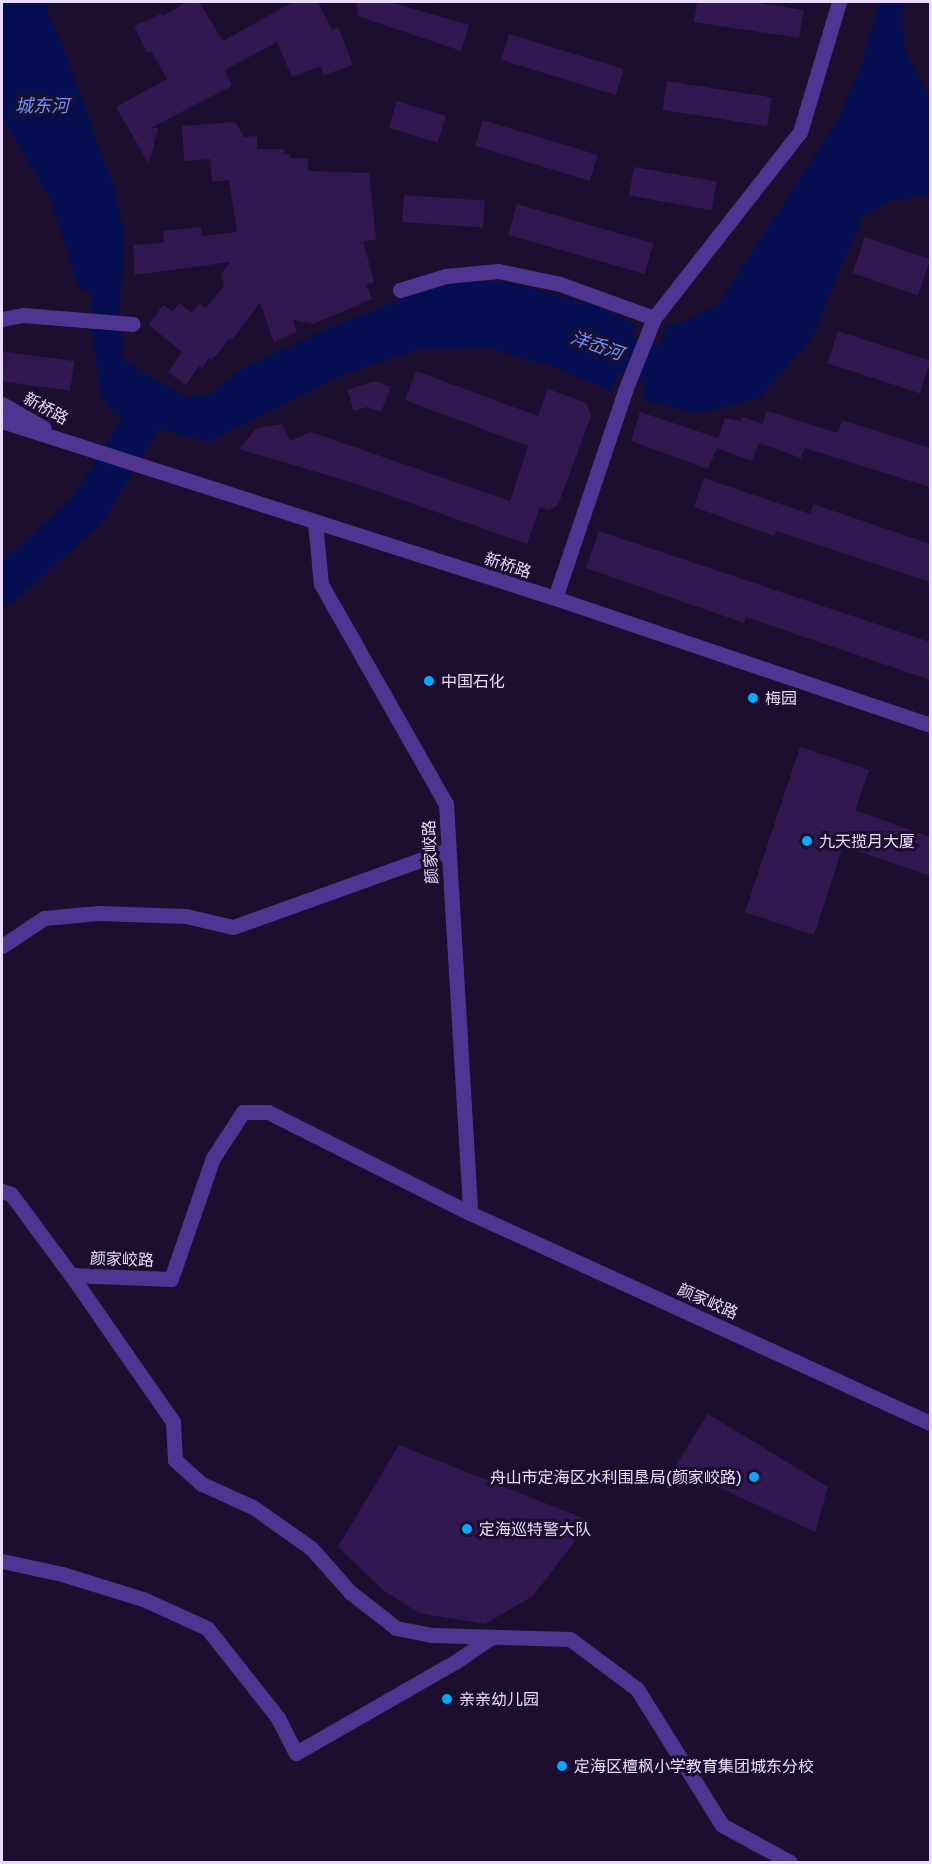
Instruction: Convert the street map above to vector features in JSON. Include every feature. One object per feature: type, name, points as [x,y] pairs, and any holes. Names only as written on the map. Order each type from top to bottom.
[{"type":"street","points":[[555,598],[626,388],[654,318],[800,132],[838,2]]},
{"type":"street","points":[[400,290],[446,276],[498,271],[560,284],[654,318]]},
{"type":"street","points":[[2,319],[23,315],[78,317],[133,324]]},
{"type":"street","name":"新桥路","points":[[2,404],[72,444]]},
{"type":"street","name":"新桥路","points":[[2,421],[214,492],[555,598],[930,725]]},
{"type":"street","name":"颜家峧路","points":[[315,522],[321,584],[446,804],[470,1213]]},
{"type":"street","points":[[2,946],[44,918],[99,913],[186,916],[233,927],[448,850]]},
{"type":"street","name":"颜家峧路","points":[[2,1191],[11,1194],[71,1275],[171,1279],[213,1158],[243,1112],[268,1112],[470,1213],[930,1423]]},
{"type":"street","points":[[71,1275],[173,1422],[175,1460],[202,1484],[253,1508],[311,1548],[350,1592],[396,1628],[432,1635],[570,1639],[637,1689],[722,1825],[790,1863]]},
{"type":"street","points":[[2,1561],[62,1574],[143,1599],[207,1628],[278,1718],[296,1753],[455,1662],[490,1638]]},
{"type":"water","name":"城东河","points":[[2,2],[48,2],[49,19],[58,32],[115,191],[125,236],[119,316],[90,312],[92,293],[79,288],[51,201],[2,117]]},
{"type":"water","points":[[879,2],[904,2],[902,18],[906,53],[930,99],[930,194],[888,202],[862,218],[812,337],[761,397],[699,414],[652,402],[641,396],[668,325],[683,322],[718,305],[837,121],[861,67]]},
{"type":"water","points":[[469,280],[515,284],[599,307],[636,325],[612,392],[551,366],[489,348],[415,350],[345,374],[208,442],[126,420],[111,411],[101,394],[91,327],[118,330],[123,339],[121,359],[187,398],[210,394],[243,368],[332,327],[425,290]]},
{"type":"building","points":[[187,2],[199,2],[223,41],[293,2],[318,2],[332,30],[338,27],[353,65],[324,75],[321,66],[292,77],[277,42],[225,70],[232,86],[150,128],[158,128],[149,164],[116,107],[167,79],[151,51],[147,53],[134,26],[161,14],[162,17]]},
{"type":"building","points":[[356,2],[390,2],[469,25],[461,51],[358,16]]},
{"type":"building","points":[[697,2],[753,2],[804,10],[799,38],[694,22]]},
{"type":"building","points":[[509,34],[624,69],[616,95],[501,60]]},
{"type":"building","points":[[667,81],[772,98],[767,126],[662,110]]},
{"type":"building","points":[[397,101],[446,116],[438,143],[389,128]]},
{"type":"building","points":[[483,120],[598,155],[590,181],[475,146]]},
{"type":"building","points":[[235,122],[244,137],[257,136],[257,149],[284,149],[284,154],[290,154],[290,158],[308,159],[308,171],[369,173],[376,240],[363,241],[374,282],[366,284],[372,299],[313,324],[293,320],[297,332],[274,342],[260,303],[231,341],[230,338],[212,360],[209,358],[202,368],[199,366],[186,385],[168,372],[182,352],[149,325],[163,305],[173,311],[179,303],[192,313],[199,303],[206,308],[224,286],[221,274],[230,262],[135,275],[133,245],[164,243],[163,231],[201,227],[202,236],[237,232],[229,180],[212,182],[210,159],[184,161],[182,126]]},
{"type":"building","points":[[634,167],[717,182],[712,210],[629,196]]},
{"type":"building","points":[[404,195],[485,201],[483,228],[402,222]]},
{"type":"building","points":[[517,204],[653,243],[645,274],[508,235]]},
{"type":"building","points":[[865,237],[930,259],[918,295],[853,273]]},
{"type":"building","points":[[838,331],[930,361],[920,393],[827,363]]},
{"type":"building","points":[[2,351],[74,361],[70,391],[2,381]]},
{"type":"building","points":[[416,371],[538,416],[548,389],[586,403],[591,416],[558,505],[549,510],[540,507],[527,544],[354,483],[239,449],[257,428],[282,424],[290,441],[311,432],[510,501],[528,446],[405,400]]},
{"type":"building","points":[[375,381],[391,387],[381,412],[367,407],[354,411],[347,390]]},
{"type":"building","points":[[767,411],[838,433],[842,420],[930,448],[930,487],[805,448],[801,458],[759,443],[752,461],[717,448],[708,469],[631,441],[640,412],[718,438],[725,418],[741,421],[743,417],[762,424]]},
{"type":"building","points":[[704,478],[810,514],[813,504],[930,544],[930,582],[776,531],[774,536],[694,507]]},
{"type":"building","points":[[599,531],[930,642],[930,680],[746,617],[744,623],[586,568]]},
{"type":"building","name":"九天揽月大厦","points":[[800,747],[869,770],[855,810],[930,837],[930,876],[843,846],[814,935],[745,912]]},
{"type":"building","name":"舟山市定海区水利围垦局(颜家峧路)","points":[[708,1414],[828,1487],[815,1532],[675,1467]]},
{"type":"building","name":"定海巡特警大队","points":[[399,1445],[590,1521],[533,1596],[485,1624],[419,1613],[383,1590],[338,1547]]},
{"type":"waterway","name":"洋岙河","points":[[578,339],[657,366],[702,370]]},
{"type":"waterway","name":"城东河","points":[[2,587],[88,510],[151,406],[122,393]]},
{"type":"place","name":"中国石化","points":[[429,681]]},
{"type":"place","name":"梅园","points":[[753,698]]},
{"type":"place","name":"九天揽月大厦","points":[[807,841]]},
{"type":"place","name":"舟山市定海区水利围垦局(颜家峧路)","points":[[754,1477]]},
{"type":"place","name":"定海巡特警大队","points":[[467,1529]]},
{"type":"place","name":"亲亲幼儿园","points":[[447,1699]]},
{"type":"place","name":"定海区檀枫小学教育集团城东分校","points":[[562,1766]]}]
